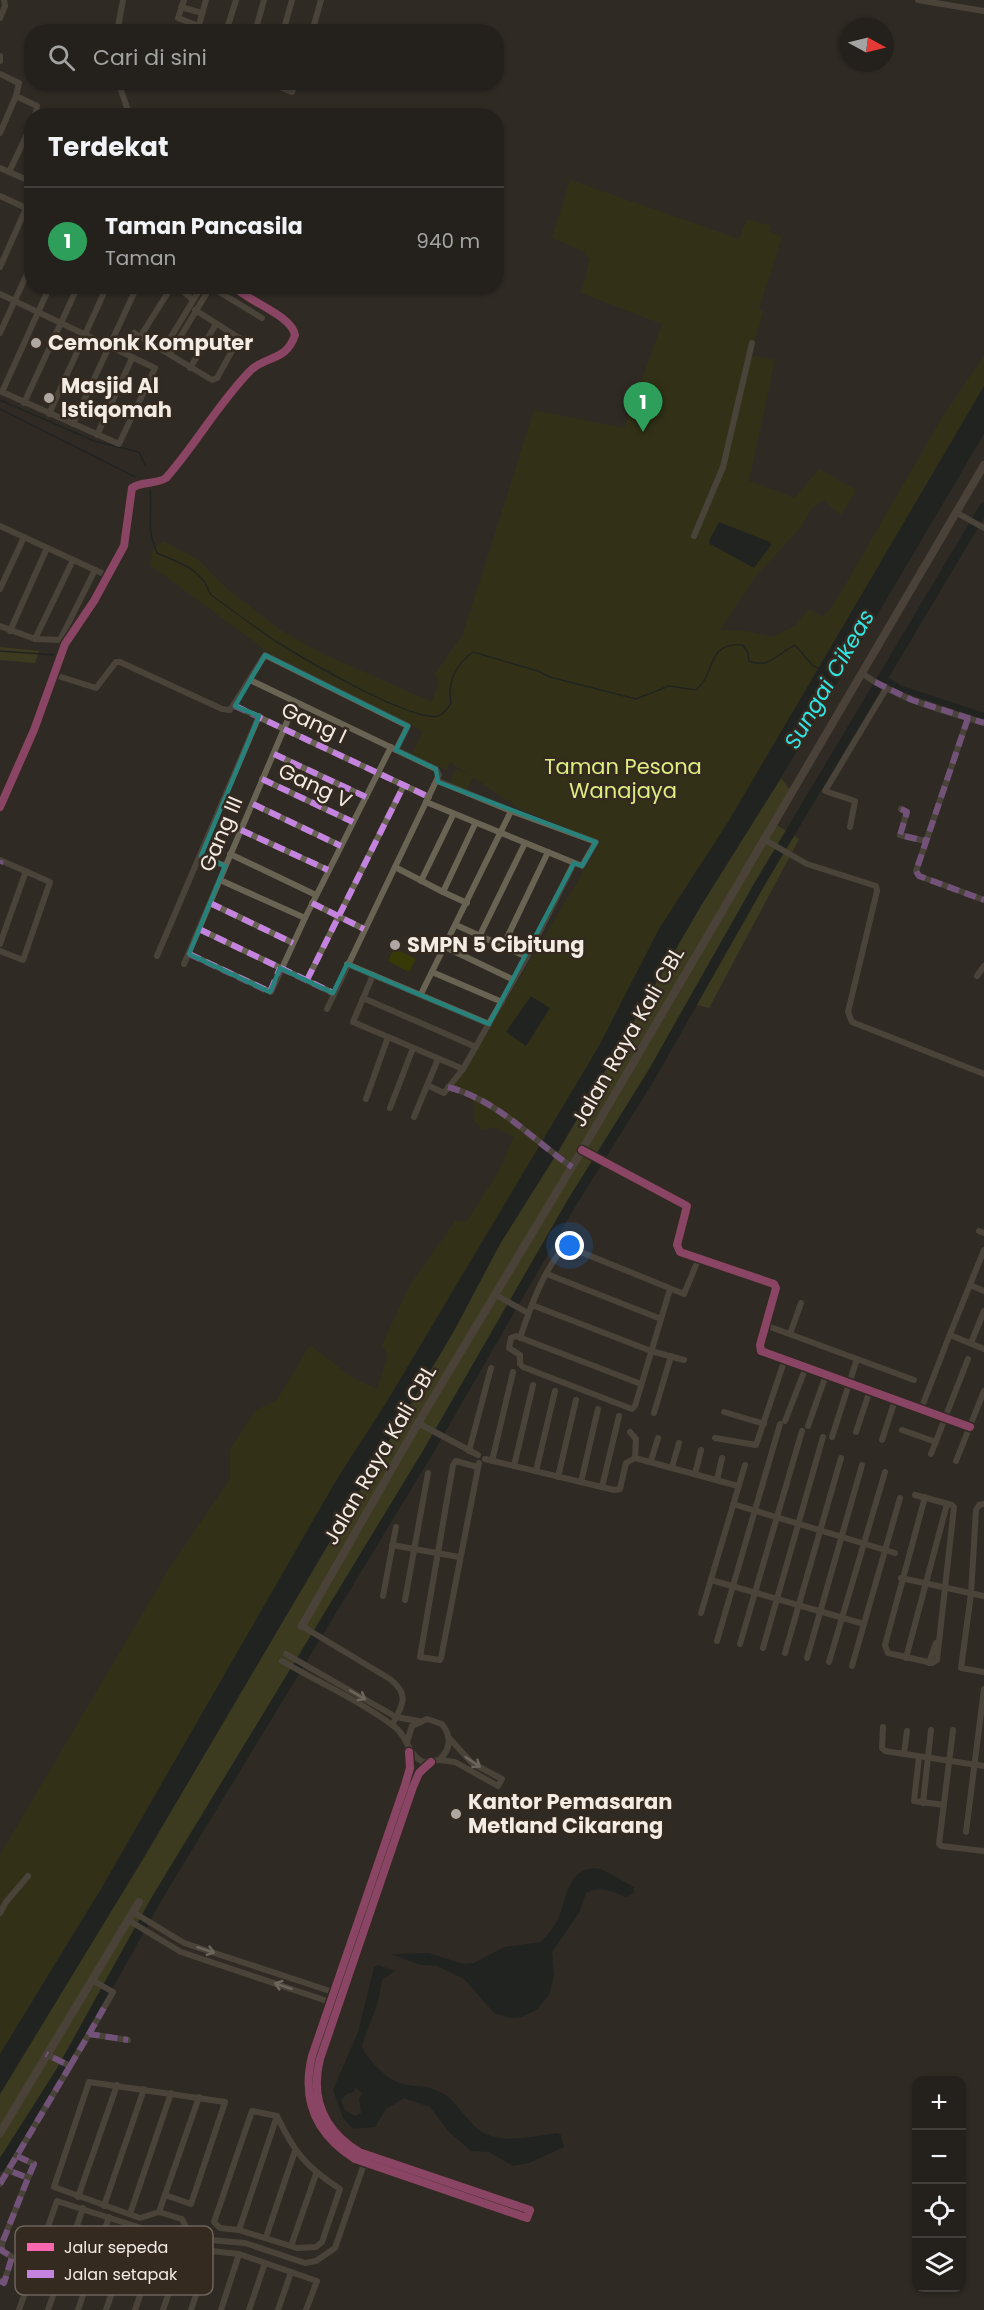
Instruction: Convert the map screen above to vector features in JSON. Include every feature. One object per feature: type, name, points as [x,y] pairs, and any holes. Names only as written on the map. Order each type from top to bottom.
[{"type":"main road","name":"Jalan Raya Kali CBL","points":[[302,1626],[418,1423],[572,1167],[984,465]]},
{"type":"main road","points":[[0,2133],[139,1902]]},
{"type":"street","points":[[0,18],[5,6],[4,0]]},
{"type":"street","points":[[118,24],[123,0]]},
{"type":"street","points":[[199,24],[206,0]]},
{"type":"street","points":[[228,24],[236,0]]},
{"type":"street","points":[[257,24],[264,0]]},
{"type":"street","points":[[285,24],[292,0]]},
{"type":"street","points":[[314,24],[321,0]]},
{"type":"street","points":[[918,0],[984,11]]},
{"type":"street","points":[[187,24],[179,20],[183,3],[202,13]]},
{"type":"street","points":[[0,56],[0,62]]},
{"type":"street","points":[[0,74],[19,83],[16,96],[0,133]]},
{"type":"street","points":[[121,90],[126,108]]},
{"type":"street","points":[[16,96],[37,108]]},
{"type":"street","points":[[9,172],[24,141]]},
{"type":"street","points":[[0,168],[24,179]]},
{"type":"street","points":[[1,199],[24,207]]},
{"type":"street","points":[[0,267],[24,213]]},
{"type":"street","points":[[0,333],[24,281]]},
{"type":"street","points":[[0,294],[15,301],[38,313],[61,324],[109,346],[132,358],[155,368],[119,444],[1,391],[38,313],[46,294]]},
{"type":"street","points":[[24,403],[74,294]]},
{"type":"street","points":[[49,414],[104,294]]},
{"type":"street","points":[[73,424],[134,294]]},
{"type":"street","points":[[166,294],[137,335],[190,369],[215,380],[241,339],[196,311],[184,294]]},
{"type":"street","points":[[166,352],[197,294]]},
{"type":"street","points":[[166,352],[206,294]]},
{"type":"street","points":[[224,294],[262,318]]},
{"type":"street","points":[[0,807],[55,675],[65,644],[124,546],[132,488],[137,485],[158,483],[169,475],[208,420],[249,372],[259,364],[282,355],[294,339],[294,330],[290,322],[241,294]]},
{"type":"street","points":[[190,369],[216,324]]},
{"type":"street","points":[[694,536],[723,467],[752,343]]},
{"type":"street","points":[[97,435],[132,358]]},
{"type":"street","points":[[957,513],[981,527]]},
{"type":"street","points":[[0,526],[108,576]]},
{"type":"street","points":[[0,589],[24,537]]},
{"type":"street","points":[[10,631],[47,548]]},
{"type":"street","points":[[35,639],[73,560]]},
{"type":"street","points":[[0,626],[35,639],[62,639],[95,570]]},
{"type":"street","points":[[189,954],[269,992],[377,772],[408,726],[265,655],[235,706]]},
{"type":"street","name":"Gang I","points":[[55,675],[96,688],[116,662],[120,662],[222,708],[230,710],[235,706],[284,727],[404,785],[453,815],[574,863]]},
{"type":"street","points":[[863,674],[885,688],[984,723]]},
{"type":"street","points":[[250,680],[436,769],[439,775],[327,1009]]},
{"type":"street","points":[[850,827],[855,801],[825,791],[885,688]]},
{"type":"street","name":"Gang III","points":[[184,964],[295,703]]},
{"type":"street","points":[[157,956],[259,716]]},
{"type":"street","points":[[968,718],[916,868],[917,874],[984,900]]},
{"type":"street","points":[[274,754],[366,797]]},
{"type":"street","name":"Gang V","points":[[262,779],[353,822]]},
{"type":"street","points":[[427,1085],[444,1092],[463,1069],[527,957],[574,863],[582,866],[596,842],[438,781]]},
{"type":"street","points":[[307,980],[404,785]]},
{"type":"street","points":[[253,804],[341,846]]},
{"type":"street","points":[[901,809],[907,812],[900,835],[925,841]]},
{"type":"street","points":[[421,994],[512,811]]},
{"type":"street","points":[[421,881],[453,815]]},
{"type":"street","points":[[443,892],[475,824]]},
{"type":"street","points":[[241,830],[328,870]]},
{"type":"street","points":[[765,840],[807,864],[876,886],[877,891],[848,1012],[852,1022],[984,1074]]},
{"type":"street","points":[[480,935],[525,843]]},
{"type":"street","points":[[503,946],[548,852]]},
{"type":"street","points":[[230,854],[316,895]]},
{"type":"street","points":[[201,856],[225,866]]},
{"type":"street","points":[[0,861],[50,882],[23,960],[0,951]]},
{"type":"street","points":[[395,867],[467,903]]},
{"type":"street","points":[[0,944],[26,871]]},
{"type":"street","points":[[220,880],[305,918]]},
{"type":"street","points":[[210,903],[293,943]]},
{"type":"street","points":[[312,903],[364,929]]},
{"type":"street","points":[[456,924],[527,957]]},
{"type":"street","points":[[199,929],[333,993]]},
{"type":"street","points":[[445,947],[514,980]]},
{"type":"street","points":[[347,964],[489,1024]]},
{"type":"street","points":[[977,976],[984,966]]},
{"type":"street","points":[[432,972],[502,1002]]},
{"type":"street","points":[[373,975],[353,1022],[463,1069]]},
{"type":"street","points":[[363,998],[476,1047]]},
{"type":"street","points":[[366,1098],[388,1037]]},
{"type":"street","points":[[390,1108],[413,1048]]},
{"type":"street","points":[[414,1117],[438,1059]]},
{"type":"street","points":[[448,1087],[497,1107],[523,1131],[572,1167]]},
{"type":"street","points":[[582,1150],[687,1206],[678,1249],[774,1284],[776,1288],[759,1348],[969,1427]]},
{"type":"street","points":[[520,1338],[528,1313],[547,1274],[562,1249],[568,1246],[684,1294],[699,1258]]},
{"type":"street","points":[[921,1409],[984,1250]]},
{"type":"street","points":[[547,1274],[661,1319]]},
{"type":"street","points":[[970,1285],[984,1291]]},
{"type":"street","points":[[641,1384],[513,1336],[509,1347],[520,1355],[520,1365],[523,1367],[628,1409],[634,1408],[670,1289]]},
{"type":"street","points":[[496,1295],[528,1313]]},
{"type":"street","points":[[790,1334],[801,1303]]},
{"type":"street","points":[[532,1305],[651,1351],[684,1360]]},
{"type":"street","points":[[971,1343],[984,1311]]},
{"type":"street","points":[[765,1325],[914,1380]]},
{"type":"street","points":[[950,1335],[984,1349]]},
{"type":"street","points":[[654,1413],[671,1356]]},
{"type":"street","points":[[715,1438],[755,1446],[784,1359]]},
{"type":"street","points":[[832,1437],[857,1359]]},
{"type":"street","points":[[931,1454],[968,1359]]},
{"type":"street","points":[[717,1641],[783,1423],[806,1367]]},
{"type":"street","points":[[470,1451],[491,1368]]},
{"type":"street","points":[[513,1372],[482,1461],[459,1557],[441,1658],[440,1660],[420,1657],[454,1463],[482,1461],[514,1466],[614,1490],[620,1489],[626,1463],[635,1458],[738,1486]]},
{"type":"street","points":[[808,1426],[826,1375]]},
{"type":"street","points":[[514,1466],[533,1385]]},
{"type":"street","points":[[856,1432],[870,1390]]},
{"type":"street","points":[[536,1471],[555,1391]]},
{"type":"street","points":[[956,1461],[984,1391]]},
{"type":"street","points":[[558,1477],[576,1400]]},
{"type":"street","points":[[882,1440],[895,1400]]},
{"type":"street","points":[[580,1482],[598,1409]]},
{"type":"street","points":[[724,1412],[764,1424]]},
{"type":"street","points":[[602,1487],[619,1416]]},
{"type":"street","points":[[418,1423],[470,1451],[482,1461]]},
{"type":"street","points":[[902,1430],[936,1442]]},
{"type":"street","points":[[740,1644],[802,1431]]},
{"type":"street","points":[[630,1432],[636,1438],[635,1458]]},
{"type":"street","points":[[763,1648],[823,1437]]},
{"type":"street","points":[[651,1461],[658,1438]]},
{"type":"street","points":[[672,1467],[679,1443]]},
{"type":"street","points":[[694,1473],[701,1450]]},
{"type":"street","points":[[717,1480],[722,1458]]},
{"type":"street","points":[[784,1653],[841,1458]]},
{"type":"street","points":[[701,1612],[745,1465]]},
{"type":"street","points":[[807,1658],[862,1465]]},
{"type":"street","points":[[829,1662],[885,1472]]},
{"type":"street","points":[[405,1600],[428,1473]]},
{"type":"street","points":[[915,1495],[925,1497],[954,1506],[937,1660],[929,1663],[888,1653],[885,1645],[901,1578],[925,1497]]},
{"type":"street","points":[[852,1666],[900,1498]]},
{"type":"street","points":[[733,1504],[895,1553]]},
{"type":"street","points":[[906,1658],[947,1504]]},
{"type":"street","points":[[984,1504],[979,1505],[976,1510],[971,1594],[961,1668],[984,1672]]},
{"type":"street","points":[[383,1596],[396,1527]]},
{"type":"street","points":[[392,1545],[459,1557]]},
{"type":"street","points":[[901,1578],[984,1596]]},
{"type":"street","points":[[711,1580],[864,1624]]},
{"type":"street","points":[[302,1626],[400,1687],[403,1702],[392,1725]]},
{"type":"street","points":[[286,1654],[396,1717],[419,1721]]},
{"type":"street","points":[[282,1661],[392,1725],[406,1742],[409,1752],[410,1768],[405,1785],[308,2072],[310,2104],[315,2119],[331,2141],[342,2151],[365,2162],[527,2218],[530,2210],[347,2145],[337,2136],[323,2115],[318,2102],[316,2073],[413,1787],[419,1773],[431,1762]]},
{"type":"street","points":[[966,1832],[984,1689]]},
{"type":"street","points":[[406,1742],[412,1726],[419,1721],[427,1719],[442,1724],[461,1754],[472,1763],[502,1779],[498,1786],[455,1762],[439,1760],[423,1762],[409,1752]]},
{"type":"street","points":[[883,1727],[883,1750],[984,1767]]},
{"type":"street","points":[[923,1803],[931,1730]]},
{"type":"street","points":[[953,1730],[938,1839],[941,1846],[984,1851]]},
{"type":"street","points":[[904,1754],[907,1731]]},
{"type":"street","points":[[439,1760],[449,1747],[450,1738]]},
{"type":"street","points":[[919,1757],[914,1801],[944,1805]]},
{"type":"street","points":[[0,1913],[6,1902],[28,1876]]},
{"type":"street","points":[[133,1912],[184,1943],[342,1995]]},
{"type":"street","points":[[128,1920],[181,1952],[339,2005]]},
{"type":"street","points":[[220,1965],[223,1956]]},
{"type":"street","points":[[0,2184],[113,1992],[92,1980]]},
{"type":"street","points":[[89,2034],[128,2040]]},
{"type":"street","points":[[46,2054],[69,2066]]},
{"type":"street","points":[[165,2195],[191,2204],[226,2105],[224,2100],[92,2082],[88,2085],[53,2184],[56,2189],[146,2218],[159,2212],[182,2219],[186,2226]]},
{"type":"street","points":[[78,2197],[117,2085]]},
{"type":"street","points":[[104,2206],[144,2089]]},
{"type":"street","points":[[130,2214],[171,2093]]},
{"type":"street","points":[[159,2212],[199,2097]]},
{"type":"street","points":[[252,2111],[277,2116],[295,2151],[316,2174],[340,2189],[325,2231],[316,2247],[303,2250],[266,2237],[220,2228],[214,2222],[249,2114],[252,2111]]},
{"type":"street","points":[[239,2230],[277,2116]]},
{"type":"street","points":[[266,2237],[295,2151]]},
{"type":"street","points":[[213,2239],[230,2240],[305,2263],[326,2256],[335,2248],[367,2154]]},
{"type":"street","points":[[0,2281],[4,2283],[12,2256],[1,2250],[2,2240],[34,2164],[17,2156]]},
{"type":"street","points":[[8,2170],[28,2178]]},
{"type":"street","points":[[291,2246],[316,2174]]},
{"type":"street","points":[[48,2226],[56,2204],[60,2201],[135,2226]]},
{"type":"street","points":[[77,2226],[83,2208]]},
{"type":"street","points":[[106,2226],[109,2217]]},
{"type":"street","points":[[275,2253],[279,2242]]},
{"type":"street","points":[[252,2258],[256,2247]]},
{"type":"street","points":[[213,2252],[239,2254],[317,2281],[306,2310]]},
{"type":"street","points":[[220,2310],[239,2254]]},
{"type":"street","points":[[249,2310],[265,2263]]},
{"type":"street","points":[[278,2310],[291,2272]]},
{"type":"street","points":[[19,2310],[24,2295]]},
{"type":"street","points":[[48,2310],[53,2295]]},
{"type":"street","points":[[78,2310],[83,2295]]},
{"type":"street","points":[[106,2310],[111,2295]]},
{"type":"street","points":[[135,2310],[140,2295]]},
{"type":"street","points":[[163,2310],[168,2295]]},
{"type":"street","points":[[191,2310],[196,2295]]},
{"type":"highlighted area","points":[[265,655],[408,726],[396,750],[436,769],[438,782],[596,842],[582,866],[574,863],[489,1024],[347,964],[333,993],[280,968],[270,992],[189,954],[225,866],[201,856],[259,716],[235,706]]},
{"type":"green space","name":"Taman Pesona Wanajaya","points":[[570,180],[739,239],[747,219],[771,226],[769,231],[782,237],[759,309],[763,311],[751,355],[775,360],[749,481],[795,498],[819,469],[856,490],[841,515],[823,500],[811,509],[801,527],[756,576],[720,630],[741,630],[773,637],[795,625],[809,609],[822,617],[833,606],[943,416],[984,356],[984,386],[928,486],[731,818],[659,929],[599,1046],[386,1403],[337,1479],[101,1889],[0,2054],[0,1855],[169,1569],[230,1479],[230,1450],[256,1410],[277,1400],[310,1345],[351,1377],[377,1389],[388,1355],[382,1345],[410,1285],[456,1220],[466,1222],[499,1171],[514,1137],[495,1127],[482,1130],[473,1119],[473,1101],[451,1088],[468,1065],[601,842],[520,809],[473,777],[467,790],[450,782],[456,769],[472,777],[450,762],[446,770],[412,754],[423,731],[271,654],[150,565],[153,549],[163,541],[200,561],[224,586],[279,629],[319,652],[432,702],[439,682],[435,674],[463,634],[534,410],[624,428],[662,324],[581,293],[590,258],[585,256],[585,252],[552,238]]},
{"type":"green space","points":[[0,647],[39,651],[35,663],[0,660]]},
{"type":"green space","points":[[781,778],[792,793],[777,825],[799,839],[709,1008],[690,1003],[0,2165],[0,2094],[143,1859],[455,1329],[500,1244],[559,1150],[702,904]]},
{"type":"green space","points":[[394,948],[416,959],[409,972],[388,961]]},
{"type":"water","name":"Sungai Cikeas","points":[[984,386],[984,434],[781,778],[702,904],[559,1150],[500,1244],[455,1329],[143,1859],[0,2094],[0,2054],[101,1889],[337,1479],[386,1403],[599,1046],[659,929],[728,822]]},
{"type":"water","points":[[719,522],[770,542],[771,545],[754,568],[710,544],[709,541]]},
{"type":"water","points":[[531,996],[550,1008],[526,1046],[506,1032]]},
{"type":"water","points":[[593,1868],[601,1869],[634,1887],[634,1892],[626,1897],[601,1889],[586,1893],[579,1913],[552,1952],[554,1976],[549,1995],[537,2010],[521,2017],[510,2018],[494,2013],[464,1979],[437,1966],[421,1965],[391,1954],[428,1953],[464,1964],[474,1963],[504,1947],[541,1942],[556,1922],[572,1881],[577,1875]]},
{"type":"water","points":[[378,1965],[395,1971],[382,1980],[378,2002],[362,2045],[374,2064],[402,2084],[426,2087],[444,2094],[476,2127],[488,2135],[514,2139],[557,2133],[561,2135],[564,2147],[529,2163],[513,2166],[489,2152],[471,2151],[449,2132],[430,2107],[404,2098],[386,2109],[375,2127],[353,2129],[343,2118],[333,2090],[358,2032],[374,1967]],"holes":[[[355,2087],[363,2094],[359,2098],[361,2113],[355,2116],[345,2110],[341,2100],[347,2094],[354,2092]]]},
{"type":"waterway","points":[[0,400],[94,441],[139,452],[145,465]]},
{"type":"waterway","points":[[0,409],[135,477]]},
{"type":"waterway","name":"Sungai Cikeas","points":[[150,490],[150,527],[157,553],[196,573],[207,585],[210,594],[291,650],[382,700],[424,715],[438,716],[447,709],[451,703],[450,688],[454,674],[473,652],[538,671],[550,677],[636,699],[669,686],[696,690],[707,675],[717,653],[731,645],[743,645],[748,653],[749,661],[756,663],[768,662],[795,645],[813,666],[821,669]]},
{"type":"waterway","points":[[0,2167],[60,2073],[157,1898],[428,1452],[571,1204],[652,1074],[759,885],[984,508]]},
{"type":"waterway","points":[[0,651],[55,655]]},
{"type":"waterway","points":[[884,678],[899,688],[984,716]]},
{"type":"marked path","points":[[875,682],[912,700],[984,723]]},
{"type":"marked path","points":[[235,706],[429,797]]},
{"type":"marked path","points":[[968,718],[916,871],[919,876],[984,900]]},
{"type":"marked path","points":[[274,754],[366,797]]},
{"type":"marked path","points":[[262,779],[353,822]]},
{"type":"marked path","points":[[307,980],[404,785]]},
{"type":"marked path","points":[[253,804],[341,846]]},
{"type":"marked path","points":[[901,809],[907,812],[900,835],[925,841]]},
{"type":"marked path","points":[[241,830],[328,870]]},
{"type":"marked path","points":[[0,864],[1,860]]},
{"type":"marked path","points":[[210,903],[293,943]]},
{"type":"marked path","points":[[312,903],[364,929]]},
{"type":"marked path","points":[[199,929],[333,993]]},
{"type":"marked path","points":[[189,954],[270,992],[280,968]]},
{"type":"marked path","points":[[448,1087],[466,1093],[499,1111],[572,1167]]},
{"type":"marked path","points":[[89,2034],[105,2006]]},
{"type":"marked path","points":[[70,2066],[89,2034],[128,2040]]},
{"type":"marked path","points":[[0,2184],[70,2066],[46,2054]]},
{"type":"marked path","points":[[17,2156],[34,2164],[28,2178]]},
{"type":"marked path","points":[[0,2281],[4,2283],[12,2257],[1,2250],[3,2241],[28,2178],[8,2170]]},
{"type":"cycle path","points":[[0,807],[34,730],[65,644],[94,601],[124,546],[132,488],[166,478],[250,371],[281,354],[291,344],[295,335],[286,321],[243,294]]},
{"type":"cycle path","points":[[582,1150],[687,1206],[677,1245],[680,1252],[774,1284],[776,1288],[760,1345],[761,1351],[970,1427]]},
{"type":"cycle path","points":[[409,1752],[410,1768],[405,1785],[312,2056],[309,2072],[311,2102],[322,2128],[342,2150],[355,2159],[527,2218],[530,2210],[359,2152],[337,2134],[323,2112],[319,2100],[317,2074],[320,2059],[413,1787],[419,1773],[431,1762]]},
{"type":"place","name":"Cemonk Komputer","points":[[36,343]]},
{"type":"place","name":"Masjid Al Istiqomah","points":[[49,398]]},
{"type":"place","name":"Taman Pancasila","points":[[643,432]]},
{"type":"place","name":"SMPN 5 Cibitung","points":[[395,945]]},
{"type":"place","name":"Kantor Pemasaran Metland Cikarang","points":[[456,1814]]}]
